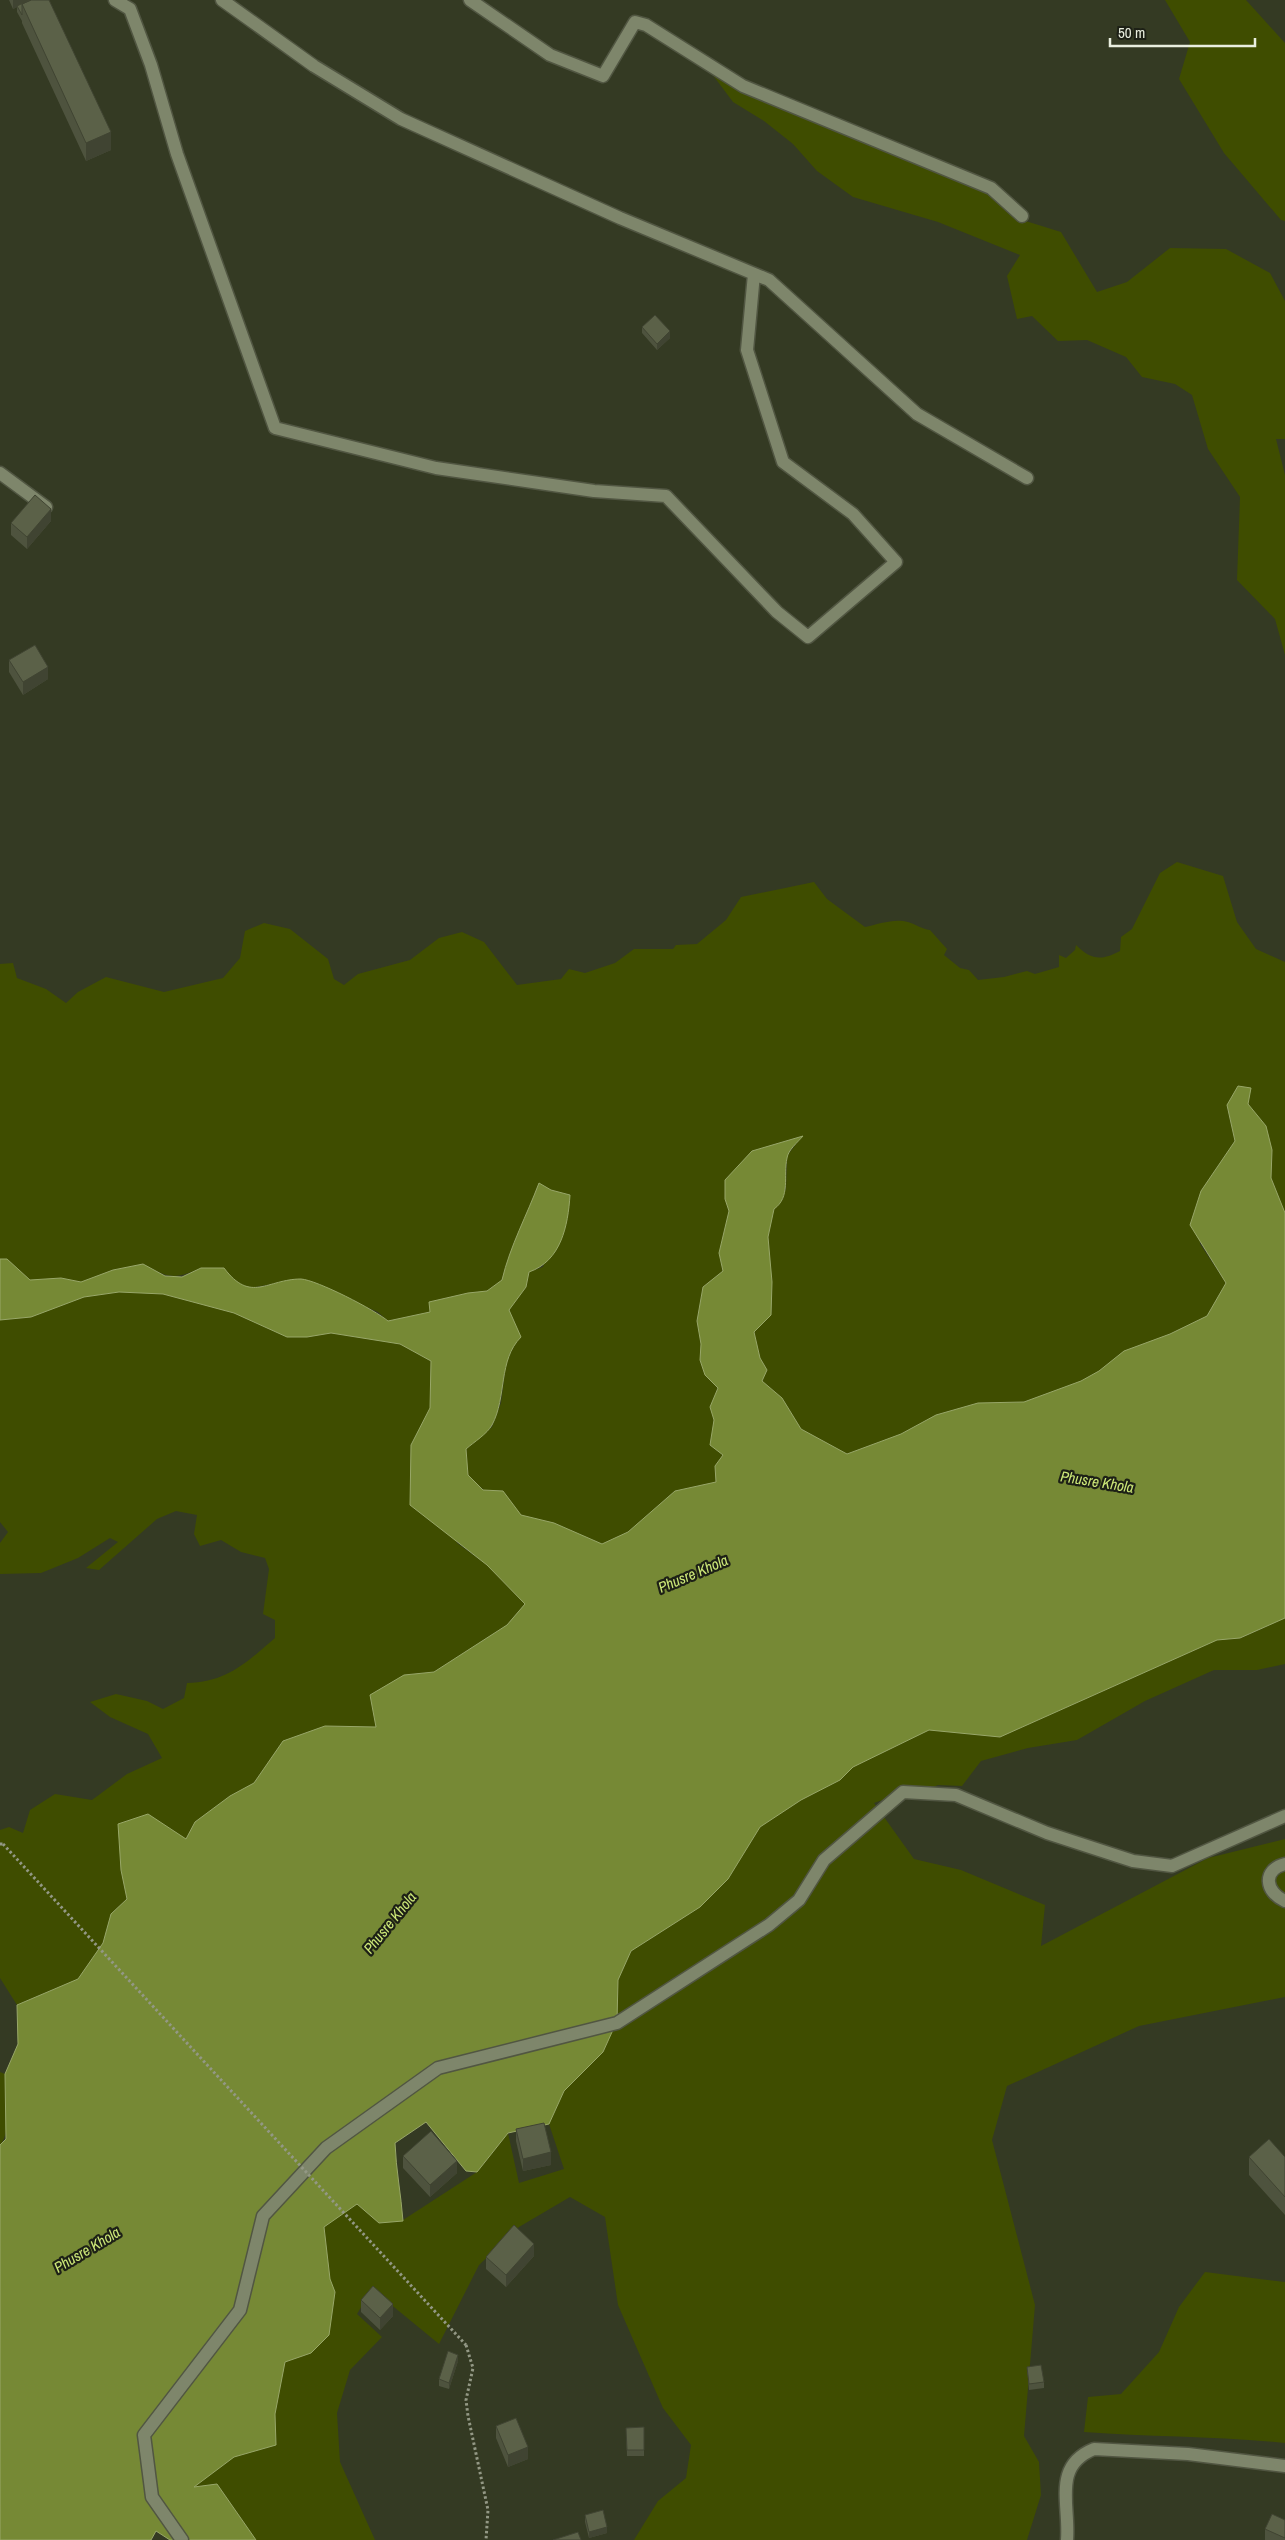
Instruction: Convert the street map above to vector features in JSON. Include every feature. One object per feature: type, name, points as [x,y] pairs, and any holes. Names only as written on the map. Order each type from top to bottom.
[{"type":"street","points":[[115,0],[130,9],[151,65],[177,154],[275,428],[436,468],[594,491],[666,496],[777,612],[808,637],[896,562],[853,514],[783,462],[747,350],[754,274]]},
{"type":"street","points":[[222,0],[314,66],[401,119],[628,221],[769,280],[917,414],[1027,478]]},
{"type":"street","points":[[470,0],[550,55],[603,76],[635,22],[646,24],[743,86],[990,188],[1022,216]]},
{"type":"street","points":[[0,473],[48,508]]},
{"type":"street","points":[[182,2540],[152,2496],[144,2435],[240,2310],[262,2216],[326,2148],[438,2068],[617,2023],[769,1925],[799,1900],[824,1860],[903,1792],[956,1795],[1064,1838],[1133,1861],[1172,1866],[1285,1816]]},
{"type":"street","points":[[1285,1864],[1275,1867],[1270,1874],[1268,1883],[1274,1894],[1285,1901]]},
{"type":"street","points":[[1068,2540],[1066,2484],[1068,2470],[1083,2454],[1094,2450],[1188,2454],[1285,2466]]},
{"type":"path","points":[[2,1844],[466,2345],[473,2368],[466,2400],[488,2510],[486,2540]]},
{"type":"shaded area","points":[[1165,0],[1246,0],[1285,43],[1285,221],[1281,220],[1224,153],[1179,79],[1190,42]]},
{"type":"shaded area","points":[[709,70],[986,191],[1013,217],[1061,232],[1097,292],[1127,282],[1170,248],[1226,249],[1270,273],[1285,301],[1285,439],[1276,439],[1285,475],[1285,655],[1275,619],[1237,580],[1240,497],[1208,449],[1192,395],[1175,384],[1142,377],[1126,357],[1087,340],[1058,341],[1032,316],[1017,319],[1007,276],[1020,255],[938,222],[853,197],[817,171],[793,144],[764,121],[733,102]]},
{"type":"shaded area","points":[[1177,862],[1223,876],[1237,922],[1256,949],[1285,962],[1285,1213],[1271,1178],[1272,1150],[1248,1104],[1227,1106],[1235,1141],[1201,1191],[1200,1244],[1226,1283],[1207,1316],[1170,1334],[1125,1351],[1099,1371],[1081,1381],[1024,1402],[978,1403],[936,1415],[901,1434],[847,1454],[801,1429],[782,1398],[762,1381],[767,1370],[760,1358],[754,1332],[771,1315],[772,1282],[768,1237],[774,1209],[786,1189],[787,1156],[802,1136],[752,1151],[725,1199],[729,1211],[719,1253],[723,1271],[703,1287],[697,1321],[701,1344],[700,1360],[705,1375],[718,1388],[710,1407],[715,1420],[710,1445],[723,1455],[715,1466],[716,1482],[675,1491],[628,1532],[602,1544],[554,1523],[520,1515],[503,1491],[484,1490],[468,1476],[466,1449],[492,1427],[501,1403],[506,1363],[515,1342],[509,1310],[526,1287],[529,1272],[543,1267],[570,1195],[551,1190],[539,1183],[514,1243],[502,1280],[487,1291],[468,1293],[429,1302],[430,1312],[388,1321],[378,1312],[301,1279],[249,1288],[201,1268],[177,1276],[171,1276],[143,1264],[113,1270],[81,1282],[61,1278],[30,1280],[7,1259],[0,1259],[0,964],[13,963],[17,978],[46,989],[66,1003],[78,992],[106,977],[164,992],[223,978],[240,958],[245,931],[264,923],[290,929],[328,959],[334,979],[344,985],[358,974],[410,960],[439,938],[462,932],[484,942],[517,985],[561,979],[569,969],[585,973],[615,963],[634,949],[673,949],[676,945],[697,944],[726,920],[741,897],[814,882],[827,899],[865,927],[886,922],[903,921],[930,930],[947,949],[944,955],[960,968],[969,970],[978,980],[1004,977],[1027,971],[1035,974],[1059,967],[1059,955],[1066,958],[1075,950],[1076,945],[1087,954],[1096,957],[1107,956],[1120,951],[1121,937],[1132,929],[1160,873]]},
{"type":"shaded area","points":[[119,1292],[163,1294],[234,1313],[287,1337],[307,1337],[331,1333],[400,1344],[431,1361],[430,1408],[411,1445],[457,1543],[487,1565],[525,1604],[507,1625],[434,1672],[404,1675],[377,1727],[325,1726],[283,1741],[254,1783],[230,1796],[195,1822],[186,1839],[121,1870],[127,1899],[111,1914],[103,1943],[78,1979],[17,2005],[0,1978],[0,1830],[9,1827],[23,1833],[30,1810],[55,1794],[92,1800],[127,1774],[162,1758],[148,1734],[110,1717],[90,1702],[116,1694],[147,1701],[163,1709],[184,1698],[187,1683],[214,1679],[235,1670],[275,1638],[275,1620],[263,1614],[269,1569],[265,1558],[241,1552],[221,1540],[200,1546],[194,1534],[197,1515],[176,1511],[157,1519],[99,1570],[86,1568],[118,1542],[110,1538],[78,1558],[41,1573],[0,1574],[0,1543],[8,1532],[0,1522],[0,1320],[31,1317],[84,1297]]},
{"type":"shaded area","points":[[1285,1618],[1285,1664],[1257,1670],[1214,1670],[1145,1701],[1077,1740],[1028,1748],[981,1761],[962,1786],[938,1785],[910,1797],[894,1796],[874,1803],[914,1859],[961,1870],[1045,1905],[1041,1946],[1208,1858],[1285,1839],[1285,1997],[1139,2026],[1007,2086],[992,2140],[1035,2305],[1024,2436],[1039,2462],[1041,2495],[1027,2540],[634,2540],[658,2501],[686,2478],[691,2445],[663,2408],[618,2305],[605,2217],[570,2197],[519,2227],[479,2265],[439,2344],[372,2289],[357,2314],[382,2337],[350,2370],[337,2413],[340,2462],[375,2540],[256,2540],[217,2484],[193,2487],[234,2457],[276,2445],[275,2414],[285,2362],[311,2353],[335,2293],[330,2279],[324,2227],[357,2204],[379,2223],[403,2220],[477,2172],[508,2133],[519,2183],[564,2169],[549,2124],[564,2091],[603,2052],[617,2021],[618,1980],[631,1951],[700,1907],[728,1879],[760,1827],[801,1800],[840,1780],[853,1767],[929,1730],[1000,1737],[1217,1640],[1241,1638]]},
{"type":"shaded area","points":[[0,2072],[5,2074],[8,2111],[6,2131],[0,2145]]},
{"type":"shaded area","points":[[1205,2272],[1285,2282],[1285,2443],[1084,2432],[1088,2397],[1121,2394],[1159,2352],[1179,2307]]},
{"type":"water","name":"Phusre Khola","points":[[1238,1086],[1251,1088],[1248,1104],[1266,1126],[1272,1150],[1271,1178],[1285,1213],[1285,1618],[1240,1638],[1217,1640],[1000,1737],[929,1730],[853,1767],[840,1780],[801,1800],[760,1827],[728,1879],[700,1907],[631,1951],[618,1980],[617,2021],[603,2052],[564,2091],[549,2124],[508,2133],[477,2172],[466,2171],[426,2122],[395,2143],[403,2221],[379,2223],[357,2204],[324,2227],[330,2279],[335,2292],[329,2335],[311,2353],[285,2362],[275,2414],[276,2445],[234,2457],[194,2487],[217,2484],[256,2540],[170,2540],[156,2531],[151,2540],[0,2540],[0,2145],[6,2139],[5,2074],[18,2044],[17,2005],[78,1979],[103,1943],[111,1914],[127,1899],[121,1870],[118,1824],[148,1814],[186,1839],[195,1822],[230,1796],[254,1783],[283,1741],[325,1726],[376,1727],[370,1695],[404,1675],[434,1672],[507,1625],[525,1604],[487,1565],[410,1505],[411,1445],[430,1408],[431,1361],[400,1344],[331,1333],[307,1337],[287,1337],[234,1313],[163,1294],[119,1292],[84,1297],[31,1317],[0,1320],[0,1259],[7,1259],[30,1280],[61,1278],[81,1282],[113,1270],[143,1264],[165,1276],[182,1277],[201,1268],[224,1268],[234,1279],[243,1285],[251,1287],[301,1279],[320,1284],[346,1296],[388,1321],[430,1312],[429,1302],[468,1293],[487,1291],[502,1280],[514,1243],[539,1183],[551,1190],[570,1195],[565,1230],[556,1251],[540,1267],[529,1272],[526,1287],[509,1310],[521,1337],[509,1357],[500,1403],[492,1425],[484,1435],[466,1449],[468,1475],[483,1490],[503,1491],[521,1515],[554,1523],[602,1544],[628,1532],[675,1491],[716,1482],[715,1466],[723,1455],[710,1445],[714,1420],[710,1407],[718,1388],[705,1375],[700,1360],[701,1344],[697,1321],[703,1287],[723,1271],[719,1253],[729,1211],[725,1199],[725,1180],[752,1151],[803,1136],[788,1155],[785,1192],[783,1198],[774,1209],[768,1237],[772,1282],[771,1315],[754,1332],[760,1358],[767,1370],[762,1381],[782,1398],[801,1429],[847,1454],[901,1434],[936,1415],[978,1403],[1024,1402],[1081,1381],[1099,1371],[1124,1351],[1170,1334],[1207,1316],[1226,1283],[1190,1225],[1201,1191],[1235,1141],[1227,1105]]},
{"type":"building","points":[[31,0],[22,4],[22,15],[17,6]]},
{"type":"building","points":[[31,0],[49,0],[111,132],[86,143],[22,4]]},
{"type":"building","points":[[655,315],[670,331],[657,344],[642,327]]},
{"type":"building","points":[[35,495],[51,509],[27,537],[11,523]]},
{"type":"building","points":[[35,645],[48,667],[23,682],[9,660]]},
{"type":"building","points":[[544,2123],[551,2152],[523,2159],[516,2129]]},
{"type":"building","points":[[431,2131],[457,2161],[430,2185],[403,2156]]},
{"type":"building","points":[[1269,2139],[1285,2157],[1285,2197],[1249,2157]]},
{"type":"building","points":[[514,2225],[534,2244],[506,2275],[486,2257]]},
{"type":"building","points":[[373,2286],[393,2304],[380,2318],[361,2300]]},
{"type":"building","points":[[448,2351],[458,2355],[449,2383],[439,2379]]},
{"type":"building","points":[[1041,2365],[1044,2382],[1029,2384],[1027,2367]]},
{"type":"building","points":[[516,2418],[528,2447],[508,2455],[496,2426]]},
{"type":"building","points":[[644,2427],[644,2450],[627,2450],[626,2428]]},
{"type":"building","points":[[603,2510],[607,2527],[589,2532],[585,2515]]},
{"type":"building","points":[[1272,2514],[1285,2520],[1285,2538],[1265,2529]]},
{"type":"building","points":[[578,2532],[581,2540],[553,2540]]}]
